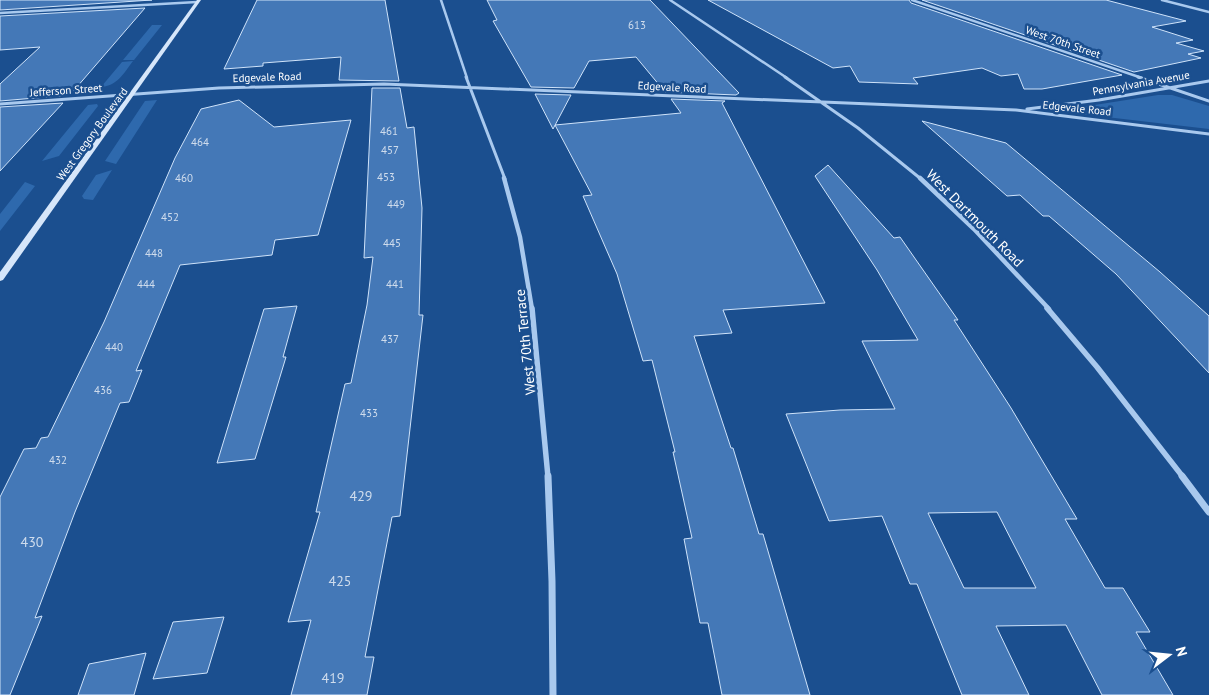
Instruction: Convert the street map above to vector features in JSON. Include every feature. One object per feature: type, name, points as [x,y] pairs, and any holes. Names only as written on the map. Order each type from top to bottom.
[{"type":"main road","name":"West Gregory Boulevard","points":[[0,278],[134,94],[198,1]]},
{"type":"street","name":"West 70th Terrace","points":[[441,0],[449,34],[498,159],[515,212],[532,294],[546,440],[554,612],[553,695]]},
{"type":"street","name":"West Dartmouth Road","points":[[670,0],[824,104],[884,148],[946,201],[995,250],[1070,335],[1209,512]]},
{"type":"street","name":"West 70th Street","points":[[912,0],[1209,101]]},
{"type":"street","points":[[1162,0],[1209,12]]},
{"type":"street","points":[[0,13],[198,1]]},
{"type":"street","name":"Pennsylvania Avenue","points":[[1016,110],[1099,100],[1209,81]]},
{"type":"street","name":"Edgevale Road","points":[[134,94],[316,84],[384,84],[824,104],[1016,110],[1209,134]]},
{"type":"street","name":"Jefferson Street","points":[[0,104],[134,94]]},
{"type":"shaded area","points":[[152,25],[162,25],[134,60],[123,60]]},
{"type":"shaded area","points":[[133,61],[116,81],[101,87],[122,62]]},
{"type":"shaded area","points":[[1158,95],[1172,95],[1209,106],[1209,129],[1072,113],[1063,110]]},
{"type":"shaded area","points":[[157,100],[116,164],[105,161],[145,101]]},
{"type":"shaded area","points":[[97,104],[98,106],[59,156],[42,161],[88,105]]},
{"type":"shaded area","points":[[112,170],[93,200],[84,199],[82,196],[96,175]]},
{"type":"shaded area","points":[[25,182],[35,186],[0,231],[0,214]]},
{"type":"building","points":[[0,0],[152,0],[0,10]]},
{"type":"building","points":[[257,0],[385,0],[399,81],[339,80],[341,57],[263,63],[263,66],[224,69]]},
{"type":"building","points":[[487,0],[650,0],[739,93],[736,95],[665,92],[636,57],[589,61],[574,88],[531,87],[493,21],[497,20]]},
{"type":"building","points":[[708,0],[909,0],[911,3],[1122,75],[1042,89],[1024,89],[1018,74],[1001,76],[982,68],[913,78],[918,84],[859,82],[850,66],[833,68]]},
{"type":"building","points":[[922,0],[1106,0],[1186,21],[1152,27],[1193,40],[1176,43],[1204,51],[1188,54],[1201,58],[1134,72]]},
{"type":"building","points":[[145,8],[70,95],[0,101],[0,84],[40,47],[0,50],[0,16]]},
{"type":"building","points":[[372,88],[400,88],[407,128],[414,127],[422,208],[419,315],[423,315],[400,516],[392,517],[365,657],[374,657],[367,695],[291,695],[311,620],[288,622],[320,512],[316,512],[345,384],[351,383],[367,305],[373,257],[364,258]]},
{"type":"building","points":[[535,94],[571,95],[553,129]]},
{"type":"building","points":[[671,99],[725,101],[722,103],[825,303],[723,310],[732,333],[694,336],[731,448],[733,448],[759,534],[763,534],[810,695],[722,695],[708,623],[700,623],[684,539],[692,538],[673,452],[675,452],[652,360],[643,361],[617,274],[583,196],[592,195],[555,125],[681,113]]},
{"type":"building","points":[[239,100],[274,127],[351,120],[318,235],[275,240],[272,255],[180,265],[136,371],[142,370],[129,402],[120,403],[75,512],[35,618],[42,616],[10,695],[0,695],[0,497],[24,449],[36,448],[41,438],[48,437],[104,322],[175,158],[201,109]]},
{"type":"building","points":[[63,103],[0,171],[0,107]]},
{"type":"building","points":[[922,121],[1006,143],[1160,272],[1209,316],[1209,373],[1116,274],[1049,216],[1043,216],[1020,195],[1007,196]]},
{"type":"building","points":[[828,165],[894,238],[900,237],[958,320],[954,320],[1011,408],[1077,519],[1065,519],[1105,588],[1123,588],[1150,632],[1136,632],[1173,695],[1102,695],[1066,625],[996,626],[1029,695],[962,695],[917,584],[910,584],[882,516],[829,521],[786,414],[840,410],[895,409],[862,341],[918,340],[877,270],[815,176]],"holes":[[[997,512],[1036,588],[964,588],[928,513]]]},
{"type":"building","points":[[297,306],[283,357],[286,357],[255,459],[217,463],[264,309]]},
{"type":"building","points":[[224,617],[207,673],[153,679],[173,622]]},
{"type":"building","points":[[146,653],[134,695],[78,695],[89,664]]}]
